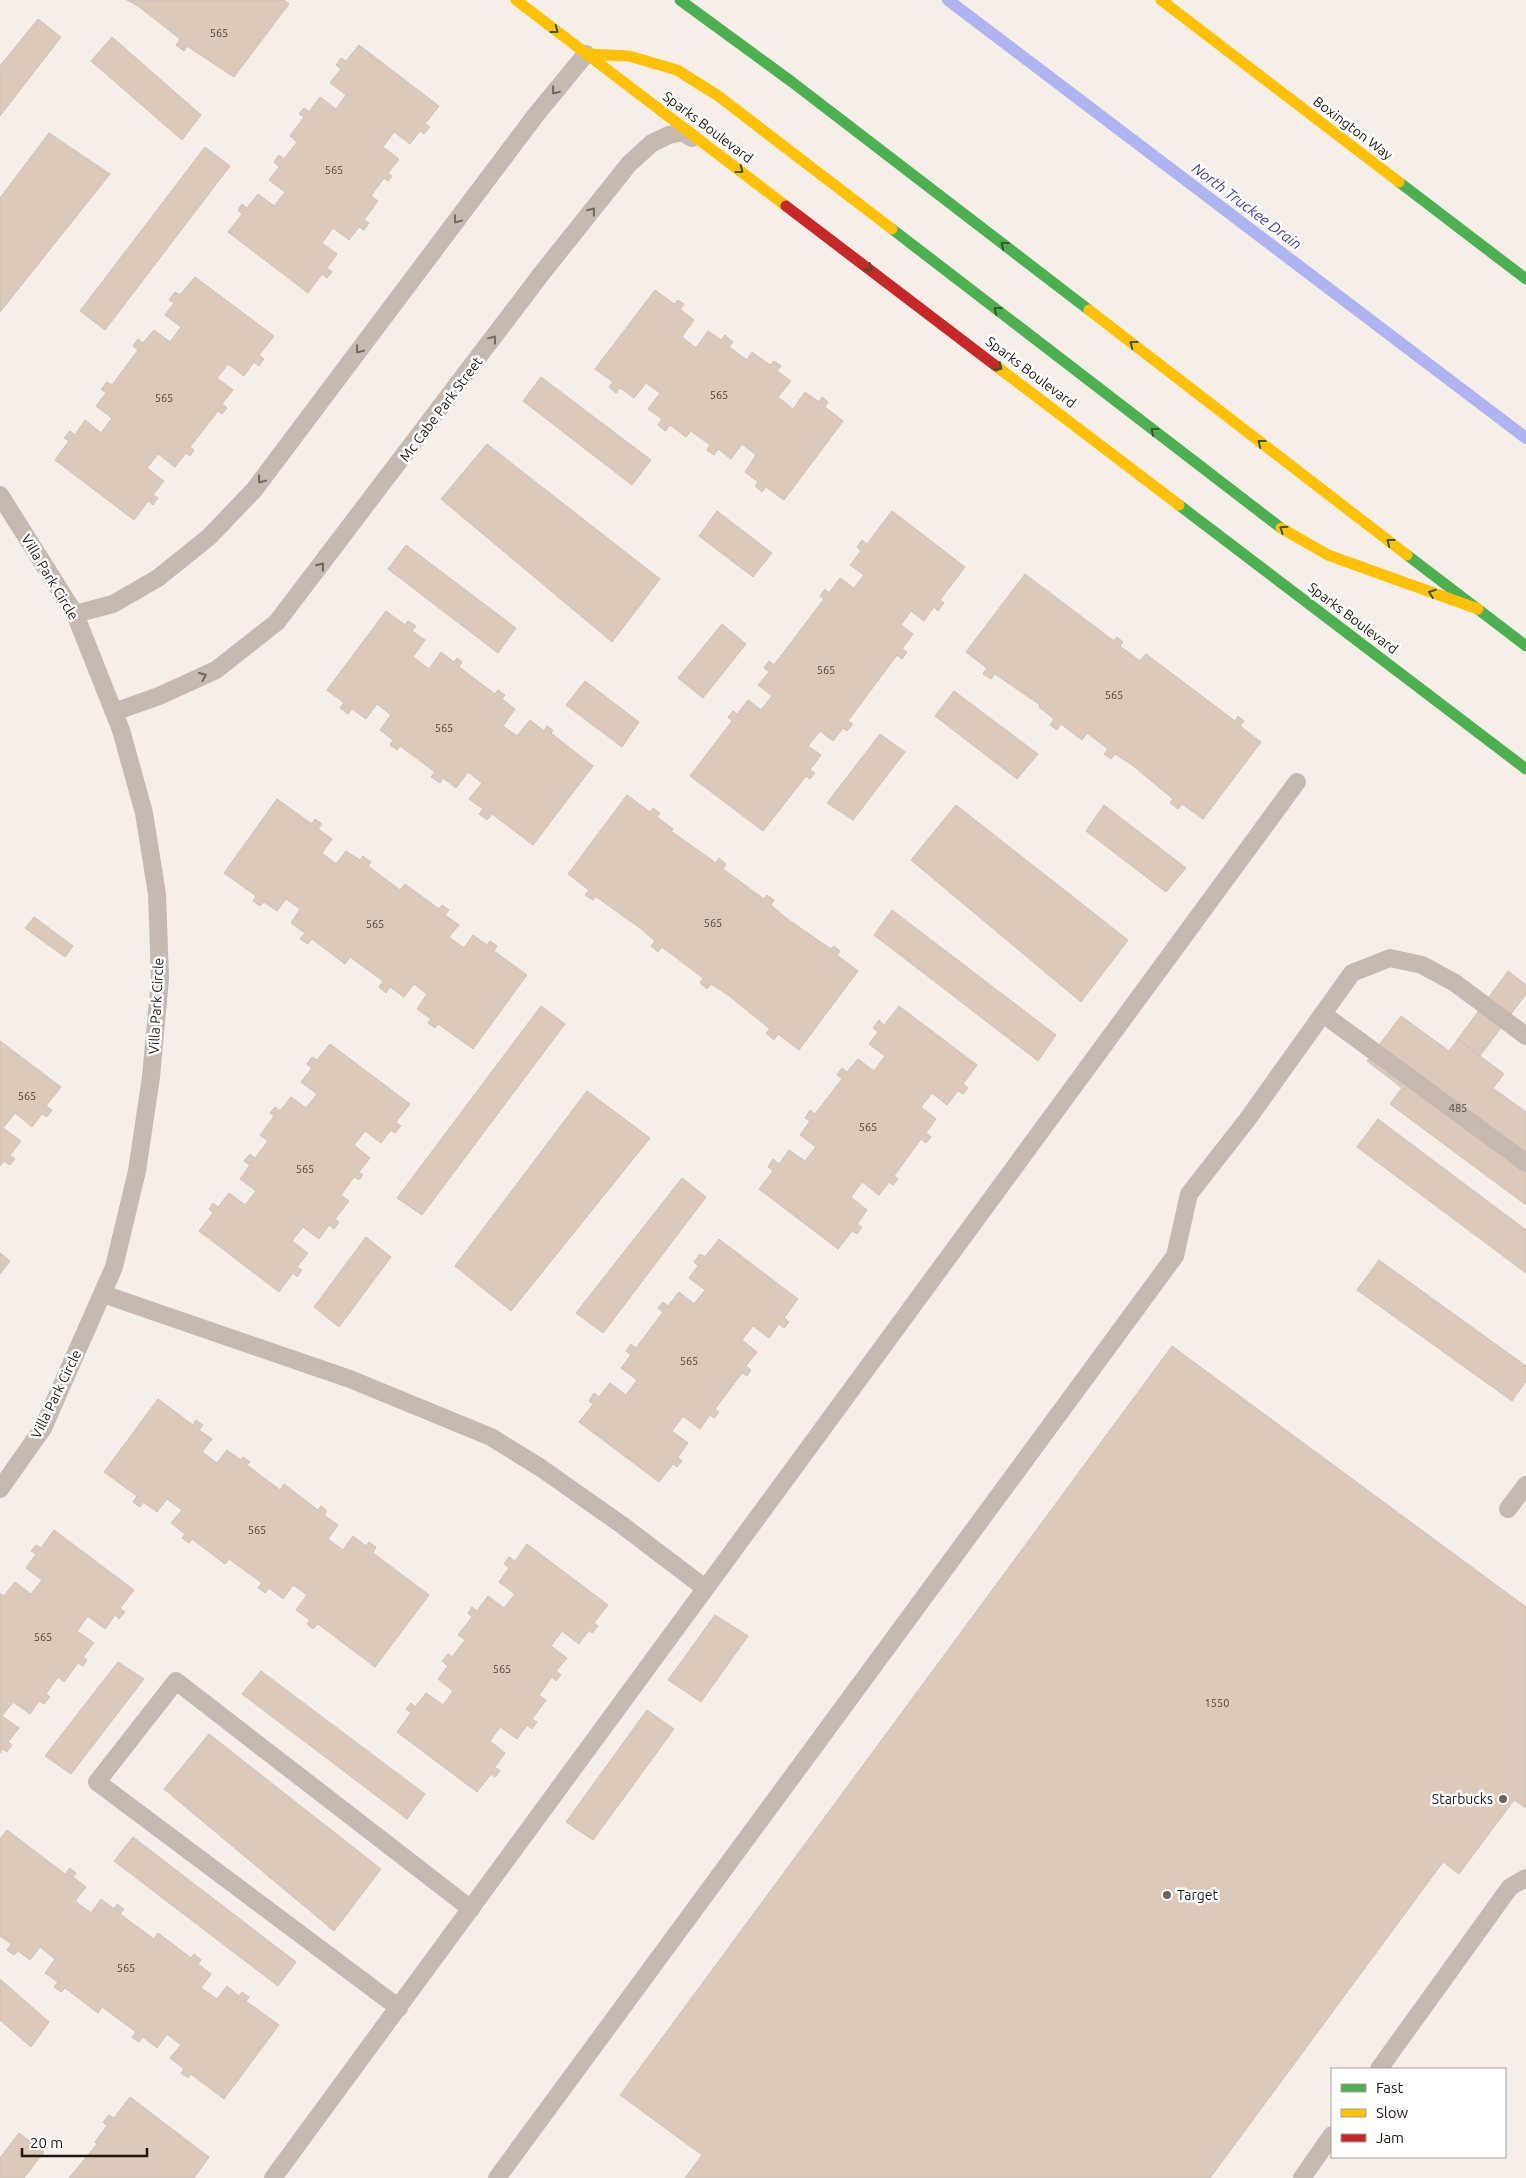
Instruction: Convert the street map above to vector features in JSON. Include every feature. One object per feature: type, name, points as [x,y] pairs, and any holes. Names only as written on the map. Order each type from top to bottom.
[{"type":"main road","name":"Sparks Boulevard","points":[[516,0],[1526,770]]},
{"type":"main road","points":[[680,0],[792,82],[1526,646]]},
{"type":"main road","name":"Boxington Way","points":[[1161,0],[1526,279]]},
{"type":"main road","points":[[586,54],[629,56],[677,70],[716,95],[1285,531],[1328,555],[1478,609]]},
{"type":"lane","points":[[75,614],[114,604],[158,578],[209,537],[254,490],[535,116],[586,54]]},
{"type":"lane","name":"Mc Cabe Park Street","points":[[114,712],[159,696],[216,670],[278,622],[542,273],[629,164],[652,143],[669,135],[682,132],[714,150]]},
{"type":"lane","name":"Villa Park Circle","points":[[0,496],[75,614],[114,712],[144,812],[156,894],[160,979],[151,1077],[137,1171],[114,1267],[43,1428],[0,1489]]},
{"type":"lane","points":[[274,2178],[1297,782]]},
{"type":"lane","points":[[497,2178],[1176,1256],[1189,1194],[1247,1120],[1352,973],[1390,958],[1422,965],[1455,983],[1526,1036]]},
{"type":"lane","points":[[1323,1014],[1526,1163]]},
{"type":"lane","points":[[103,1294],[350,1379],[491,1437],[542,1468],[614,1519],[705,1588]]},
{"type":"lane","points":[[1508,1509],[1526,1485]]},
{"type":"lane","points":[[399,2008],[97,1782],[176,1681],[471,1909]]},
{"type":"lane","points":[[1380,2068],[1510,1887],[1526,1878]]},
{"type":"lane","points":[[1302,2178],[1331,2136]]},
{"type":"building","points":[[127,0],[284,0],[289,4],[234,77],[187,46],[184,51],[176,45],[180,39],[138,6]]},
{"type":"building","points":[[38,19],[61,37],[0,116],[0,66]]},
{"type":"building","points":[[112,37],[201,115],[182,140],[91,61]]},
{"type":"building","points":[[359,45],[439,106],[425,124],[430,127],[424,134],[420,131],[410,144],[394,132],[383,147],[399,159],[388,173],[392,176],[388,181],[384,178],[371,196],[378,201],[364,220],[369,223],[364,230],[359,227],[349,240],[333,228],[322,243],[337,254],[327,268],[332,272],[327,278],[322,274],[308,293],[228,232],[242,214],[238,210],[242,204],[247,208],[258,194],[274,206],[285,192],[269,180],[279,167],[274,162],[279,155],[284,159],[297,142],[290,136],[304,117],[299,114],[304,108],[309,112],[320,97],[336,109],[346,95],[330,83],[341,69],[336,65],[341,58],[346,61]]},
{"type":"building","points":[[49,133],[110,174],[0,312],[0,198]]},
{"type":"building","points":[[205,147],[230,166],[105,330],[80,311]]},
{"type":"building","points":[[195,277],[274,336],[259,355],[264,359],[259,366],[254,362],[244,376],[228,364],[217,378],[233,390],[222,404],[227,408],[222,414],[218,411],[190,447],[194,450],[190,456],[186,453],[175,467],[158,454],[147,468],[164,481],[153,495],[158,498],[153,505],[148,501],[134,520],[55,460],[69,441],[64,438],[70,431],[75,435],[85,420],[101,433],[112,418],[96,406],[106,393],[101,389],[107,382],[112,385],[138,350],[133,346],[138,339],[143,343],[154,330],[170,342],[181,327],[165,315],[174,303],[169,300],[175,292],[180,295]]},
{"type":"building","points":[[655,290],[674,304],[678,300],[684,304],[680,309],[694,320],[682,337],[696,348],[708,331],[721,340],[725,335],[733,342],[729,347],[747,360],[752,352],[770,365],[774,361],[781,366],[777,371],[791,381],[778,397],[793,409],[805,392],[819,402],[822,397],[828,402],[825,407],[843,421],[784,500],[766,487],[762,492],[755,486],[758,482],[745,472],[756,455],[742,444],[731,459],[718,449],[714,455],[707,450],[710,445],[691,431],[686,437],[670,425],[665,431],[658,425],[662,419],[648,409],[660,393],[646,383],[634,398],[620,388],[616,393],[609,387],[613,382],[595,369]]},
{"type":"building","points":[[541,377],[651,460],[632,485],[523,401]]},
{"type":"building","points":[[487,444],[660,579],[612,642],[441,499]]},
{"type":"building","points":[[717,511],[772,553],[753,577],[699,536]]},
{"type":"building","points":[[892,511],[965,567],[940,600],[944,603],[938,611],[934,607],[924,621],[911,611],[901,625],[913,634],[902,649],[907,652],[902,659],[897,655],[848,721],[853,724],[847,731],[843,728],[833,741],[820,731],[808,746],[821,755],[810,770],[815,773],[810,779],[806,776],[763,831],[690,776],[732,721],[728,717],[733,711],[737,714],[748,700],[761,710],[772,696],[758,685],[769,672],[764,668],[769,661],[774,665],[824,599],[820,596],[825,589],[829,593],[840,578],[854,588],[864,575],[850,565],[861,551],[857,547],[862,540],[867,544]]},
{"type":"building","points":[[406,545],[516,628],[498,653],[388,569]]},
{"type":"building","points":[[1025,574],[1114,641],[1117,637],[1123,642],[1120,646],[1140,661],[1146,654],[1235,721],[1238,716],[1244,721],[1240,726],[1261,742],[1203,819],[1182,804],[1178,809],[1170,803],[1173,799],[1132,765],[1115,754],[1111,759],[1104,754],[1108,749],[1087,733],[1082,740],[1061,724],[1057,730],[1050,725],[1054,719],[1039,707],[1040,705],[995,674],[991,679],[983,674],[987,668],[966,652]]},
{"type":"building","points":[[386,611],[405,625],[408,621],[416,626],[412,631],[425,640],[413,657],[429,669],[441,652],[454,662],[457,658],[462,662],[459,667],[495,694],[498,690],[505,695],[502,699],[515,709],[503,726],[517,736],[530,720],[544,731],[547,726],[553,730],[551,733],[593,766],[533,845],[492,814],[487,820],[479,814],[483,809],[469,799],[482,783],[468,772],[456,788],[443,778],[440,783],[431,777],[435,772],[400,746],[397,750],[390,745],[393,740],[380,730],[391,715],[377,704],[366,719],[352,709],[348,714],[340,708],[344,703],[327,690]]},
{"type":"building","points":[[722,624],[746,644],[703,698],[678,678]]},
{"type":"building","points":[[585,681],[639,722],[622,747],[566,705]]},
{"type":"building","points":[[954,691],[1038,754],[1017,779],[935,716]]},
{"type":"building","points":[[880,734],[905,752],[853,820],[827,803]]},
{"type":"building","points":[[627,795],[650,812],[653,808],[660,813],[657,817],[673,829],[671,831],[716,863],[719,858],[726,864],[723,869],[764,899],[767,895],[774,900],[771,905],[786,918],[831,949],[834,946],[840,951],[837,955],[858,971],[799,1050],[778,1034],[774,1040],[766,1033],[770,1029],[728,995],[711,984],[707,989],[700,983],[703,978],[662,947],[658,952],[651,946],[655,941],[640,928],[595,896],[593,900],[585,895],[589,890],[568,874]]},
{"type":"building","points":[[277,799],[312,824],[315,819],[322,824],[318,829],[332,839],[322,853],[336,864],[346,851],[360,860],[363,856],[371,862],[368,866],[400,890],[405,884],[439,909],[442,905],[449,910],[445,915],[459,925],[449,937],[464,948],[473,935],[487,945],[490,941],[497,946],[494,951],[527,975],[473,1049],[438,1024],[435,1028],[428,1023],[431,1019],[417,1009],[427,994],[414,984],[404,997],[390,987],[386,993],[379,987],[383,981],[350,957],[345,964],[312,939],[308,944],[300,939],[305,933],[291,923],[300,909],[286,899],[277,911],[264,902],[260,906],[253,901],[256,896],[224,873]]},
{"type":"building","points":[[956,805],[1128,940],[1081,1002],[911,860]]},
{"type":"building","points":[[1104,805],[1186,868],[1166,892],[1086,831]]},
{"type":"building","points":[[892,910],[1056,1035],[1038,1061],[874,935]]},
{"type":"building","points":[[34,917],[73,946],[65,957],[25,928]]},
{"type":"building","points":[[1508,971],[1526,985],[1526,994],[1480,1056],[1458,1039]]},
{"type":"building","points":[[541,1006],[565,1024],[422,1215],[397,1198]]},
{"type":"building","points":[[899,1006],[977,1065],[963,1084],[968,1088],[963,1094],[958,1091],[947,1105],[932,1093],[921,1107],[936,1119],[926,1133],[931,1137],[926,1143],[921,1139],[894,1176],[898,1179],[893,1185],[889,1182],[879,1195],[862,1182],[851,1197],[867,1210],[857,1224],[862,1227],[857,1234],[852,1231],[838,1249],[759,1189],[773,1171],[768,1167],[773,1159],[779,1164],[789,1150],[805,1161],[816,1147],[800,1135],[810,1121],[805,1118],[810,1110],[815,1114],[842,1079],[837,1075],[842,1068],[847,1072],[858,1059],[874,1071],[885,1056],[869,1044],[878,1032],[873,1028],[879,1020],[884,1025]]},
{"type":"building","points":[[1401,1016],[1449,1051],[1458,1039],[1504,1074],[1493,1088],[1526,1112],[1526,1205],[1390,1104],[1402,1088],[1367,1061]]},
{"type":"building","points":[[0,1041],[61,1087],[46,1106],[52,1110],[47,1117],[42,1114],[32,1127],[15,1113],[3,1128],[21,1141],[10,1155],[15,1159],[10,1165],[4,1161],[0,1166]]},
{"type":"building","points":[[330,1044],[410,1104],[396,1122],[401,1126],[395,1133],[391,1130],[381,1143],[365,1131],[354,1145],[370,1158],[359,1172],[363,1175],[359,1180],[354,1177],[341,1195],[349,1201],[335,1219],[339,1222],[334,1229],[329,1225],[319,1239],[303,1227],[292,1241],[308,1253],[297,1267],[302,1270],[297,1277],[293,1273],[279,1292],[199,1231],[213,1213],[209,1209],[213,1203],[218,1207],[229,1193],[245,1205],[256,1191],[240,1179],[250,1165],[244,1161],[250,1154],[255,1158],[268,1141],[260,1135],[274,1116],[270,1113],[275,1107],[280,1111],[291,1097],[306,1108],[317,1094],[301,1082],[312,1068],[307,1064],[312,1057],[317,1060]]},
{"type":"building","points":[[587,1091],[650,1138],[511,1311],[455,1266]]},
{"type":"building","points":[[1378,1119],[1526,1230],[1526,1273],[1357,1147]]},
{"type":"building","points":[[682,1178],[706,1197],[603,1333],[576,1313]]},
{"type":"building","points":[[366,1237],[391,1257],[339,1327],[314,1307]]},
{"type":"building","points":[[719,1239],[798,1299],[784,1318],[789,1322],[784,1328],[779,1324],[769,1338],[753,1326],[742,1340],[757,1352],[746,1366],[751,1370],[747,1376],[742,1373],[715,1409],[719,1412],[714,1418],[710,1415],[700,1429],[683,1416],[672,1431],[688,1443],[678,1457],[682,1461],[677,1467],[673,1464],[659,1482],[579,1422],[593,1404],[589,1401],[594,1393],[599,1397],[610,1383],[626,1395],[637,1380],[621,1368],[631,1355],[626,1351],[631,1344],[636,1348],[663,1312],[658,1308],[663,1302],[668,1306],[679,1292],[694,1304],[705,1290],[689,1278],[698,1266],[694,1262],[700,1254],[705,1257]]},
{"type":"building","points":[[0,1253],[10,1261],[0,1274]]},
{"type":"building","points":[[1379,1260],[1526,1366],[1526,1381],[1512,1401],[1357,1290]]},
{"type":"building","points":[[1172,1346],[1526,1607],[1526,1808],[1514,1800],[1459,1874],[1443,1862],[1210,2178],[685,2178],[702,2155],[620,2095]]},
{"type":"building","points":[[158,1399],[193,1425],[196,1420],[203,1425],[199,1430],[212,1439],[202,1452],[217,1463],[227,1450],[241,1460],[243,1457],[250,1462],[247,1465],[280,1490],[284,1484],[318,1510],[321,1506],[327,1511],[324,1515],[338,1525],[328,1539],[343,1550],[353,1536],[366,1546],[369,1542],[376,1547],[373,1553],[429,1595],[375,1667],[318,1624],[313,1629],[307,1624],[310,1620],[296,1610],[307,1595],[293,1585],[283,1599],[269,1588],[265,1593],[258,1588],[262,1583],[229,1559],[225,1564],[192,1539],[189,1543],[182,1538],[185,1534],[171,1523],[182,1510],[167,1499],[157,1512],[143,1502],[140,1507],[133,1502],[137,1496],[104,1472]]},
{"type":"building","points":[[54,1530],[134,1590],[120,1608],[125,1612],[119,1619],[115,1615],[105,1629],[88,1616],[77,1631],[94,1643],[83,1657],[87,1660],[83,1666],[78,1663],[64,1682],[58,1677],[46,1694],[50,1697],[44,1704],[39,1701],[30,1714],[13,1702],[2,1716],[19,1728],[8,1742],[12,1745],[7,1752],[3,1749],[0,1753],[0,1593],[4,1596],[15,1582],[31,1594],[42,1580],[26,1568],[36,1554],[31,1551],[36,1545],[41,1548]]},
{"type":"building","points":[[527,1544],[608,1605],[594,1623],[598,1626],[592,1633],[589,1630],[579,1644],[562,1631],[551,1646],[567,1658],[556,1671],[561,1675],[556,1681],[552,1677],[539,1695],[546,1700],[532,1719],[537,1722],[532,1729],[527,1725],[517,1739],[500,1727],[490,1741],[505,1753],[495,1767],[500,1771],[495,1777],[491,1774],[477,1792],[397,1732],[411,1713],[406,1709],[411,1703],[415,1707],[426,1693],[443,1705],[453,1691],[438,1679],[448,1666],[442,1661],[448,1654],[452,1657],[465,1640],[458,1635],[472,1617],[468,1613],[472,1607],[477,1611],[488,1596],[504,1608],[515,1594],[499,1582],[509,1568],[504,1564],[509,1557],[515,1561]]},
{"type":"building","points":[[715,1615],[748,1636],[701,1702],[668,1680]]},
{"type":"building","points":[[118,1662],[144,1679],[71,1774],[45,1756]]},
{"type":"building","points":[[261,1671],[425,1794],[407,1819],[242,1694]]},
{"type":"building","points":[[647,1710],[674,1729],[593,1840],[566,1822]]},
{"type":"building","points":[[209,1734],[381,1869],[334,1931],[164,1789]]},
{"type":"building","points":[[7,1830],[65,1874],[70,1868],[76,1873],[73,1877],[86,1887],[75,1901],[91,1913],[101,1899],[114,1909],[117,1904],[124,1909],[120,1914],[154,1939],[158,1933],[191,1958],[194,1954],[201,1960],[198,1964],[211,1974],[201,1988],[217,1999],[227,1986],[239,1996],[242,1992],[249,1997],[246,2001],[279,2025],[224,2099],[191,2074],[188,2078],[181,2073],[184,2069],[170,2058],[181,2045],[167,2034],[157,2048],[143,2037],[139,2042],[132,2037],[136,2032],[102,2007],[98,2013],[65,1988],[61,1992],[54,1987],[58,1982],[45,1973],[55,1959],[40,1947],[30,1960],[18,1951],[14,1955],[7,1950],[11,1944],[0,1936],[0,1839]]},
{"type":"building","points":[[133,1837],[296,1962],[278,1986],[114,1861]]},
{"type":"building","points":[[0,1979],[49,2022],[31,2047],[0,2020]]},
{"type":"building","points":[[130,2097],[209,2157],[194,2178],[69,2178],[97,2144],[95,2142],[107,2126],[103,2122],[109,2115],[114,2118]]},
{"type":"building","points":[[19,2133],[44,2152],[24,2178],[0,2178],[0,2158]]},
{"type":"waterway","name":"North Truckee Drain","points":[[948,0],[1526,438]]},
{"type":"traffic: fast","points":[[680,0],[792,82],[1089,310]]},
{"type":"traffic: fast","points":[[1399,182],[1526,279]]},
{"type":"traffic: fast","points":[[892,229],[1281,528]]},
{"type":"traffic: fast","points":[[1179,505],[1526,769]]},
{"type":"traffic: fast","points":[[1407,555],[1526,646]]},
{"type":"traffic: slow","points":[[516,0],[786,206]]},
{"type":"traffic: slow","points":[[1161,0],[1399,182]]},
{"type":"traffic: slow","points":[[586,54],[629,56],[677,70],[717,95],[892,229]]},
{"type":"traffic: slow","points":[[1089,310],[1407,555]]},
{"type":"traffic: slow","points":[[996,366],[1179,505]]},
{"type":"traffic: slow","points":[[1281,528],[1328,555],[1478,609]]},
{"type":"traffic: jam","points":[[786,206],[996,366]]},
{"type":"place","name":"Starbucks","points":[[1503,1799]]},
{"type":"place","name":"Target","points":[[1167,1895]]}]
